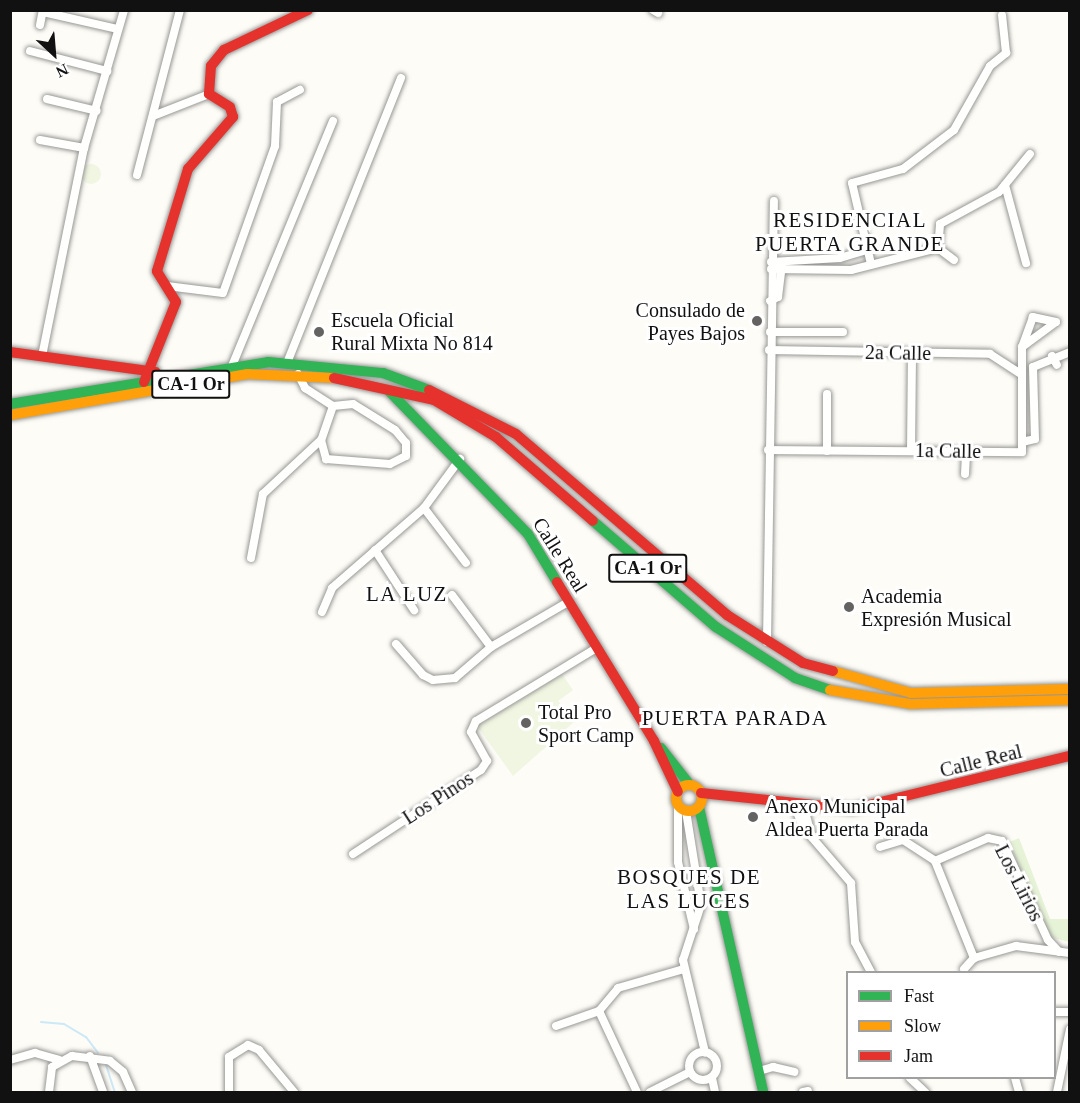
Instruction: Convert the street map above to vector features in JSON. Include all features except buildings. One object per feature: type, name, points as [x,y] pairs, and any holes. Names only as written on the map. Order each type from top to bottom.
[{"type":"main road","points":[[144,382],[152,372],[176,302],[157,271],[188,169],[233,117],[230,107],[209,94],[207,75],[224,50],[308,10]]},
{"type":"main road","points":[[10,352],[43,351],[179,376]]},
{"type":"main road","name":"CA-1 Or","points":[[10,404],[232,366],[287,363],[383,373],[493,419],[555,462],[721,610],[766,643],[823,671],[911,693],[1070,689]]},
{"type":"main road","name":"CA-1 Or","points":[[10,415],[228,377],[298,374],[372,384],[419,396],[496,437],[716,627],[795,678],[847,695],[910,704],[1070,700]]},
{"type":"main road","name":"Calle Real","points":[[372,384],[410,408],[528,534],[595,649],[654,741],[690,785],[701,793],[799,807],[884,805],[1070,758]]},
{"type":"main road","points":[[410,408],[419,396]]},
{"type":"main road","name":"Calle Real","points":[[654,741],[678,792]]},
{"type":"main road","points":[[690,785],[678,792],[691,810],[707,849],[763,1092]]},
{"type":"main road","points":[[691,810],[701,793]]},
{"type":"main road","points":[[691,810],[719,795]]},
{"type":"street","points":[[43,351],[84,148],[97,111],[124,10]]},
{"type":"street","points":[[137,175],[180,10]]},
{"type":"street","points":[[40,25],[43,11],[118,29]]},
{"type":"street","points":[[871,264],[852,183],[861,176],[903,169],[954,130],[990,66],[1006,53],[1002,15]]},
{"type":"street","points":[[30,51],[107,71]]},
{"type":"street","points":[[287,363],[401,78]]},
{"type":"street","points":[[167,286],[223,293],[275,146],[277,102],[300,90]]},
{"type":"street","points":[[153,116],[209,94]]},
{"type":"street","points":[[47,99],[97,111]]},
{"type":"street","points":[[232,366],[333,122]]},
{"type":"street","points":[[40,140],[84,148]]},
{"type":"street","points":[[938,248],[943,221],[966,214],[1005,185],[1030,154]]},
{"type":"street","points":[[1005,185],[1026,263]]},
{"type":"street","points":[[766,643],[769,351],[774,201]]},
{"type":"street","points":[[938,248],[954,260]]},
{"type":"street","points":[[771,265],[843,271],[938,248]]},
{"type":"street","points":[[782,265],[840,258],[867,250]]},
{"type":"street","points":[[770,301],[778,297],[782,265]]},
{"type":"street","points":[[1022,347],[1055,327],[1056,322],[1033,317],[1022,347],[1022,441],[1035,439],[1033,368],[1052,356],[1070,352]]},
{"type":"street","points":[[770,332],[843,332]]},
{"type":"street","name":"2a Calle","points":[[769,351],[995,355],[1021,374]]},
{"type":"street","points":[[911,451],[912,353]]},
{"type":"street","points":[[1052,356],[1057,365]]},
{"type":"street","points":[[298,374],[299,382],[333,406],[352,404],[395,430],[406,443],[406,456],[390,464],[332,463],[323,456],[321,440],[333,406]]},
{"type":"street","points":[[315,394],[317,376]]},
{"type":"street","points":[[826,394],[827,451]]},
{"type":"street","points":[[251,558],[263,494],[321,440]]},
{"type":"street","name":"1a Calle","points":[[768,450],[1022,452],[1022,441]]},
{"type":"street","points":[[965,474],[966,452]]},
{"type":"street","points":[[322,612],[332,588],[424,508],[460,459]]},
{"type":"street","points":[[424,508],[466,563]]},
{"type":"street","points":[[375,550],[414,610]]},
{"type":"street","points":[[452,595],[491,647]]},
{"type":"street","points":[[396,644],[414,668],[433,680],[463,673],[491,647],[568,602]]},
{"type":"street","name":"Los Pinos","points":[[353,854],[481,770],[487,761],[471,732],[476,721],[595,649]]},
{"type":"street","points":[[799,807],[813,838],[850,883],[852,932],[870,971]]},
{"type":"street","points":[[691,810],[678,862],[694,929]]},
{"type":"street","points":[[691,810],[701,905],[684,952],[684,969],[705,1052],[717,1062],[712,1078],[715,1092]]},
{"type":"street","name":"Los Lirios","points":[[935,861],[997,838],[1043,930],[1059,952]]},
{"type":"street","points":[[880,846],[903,840],[935,861],[974,958],[964,969]]},
{"type":"street","points":[[1032,948],[1042,942],[1043,930]]},
{"type":"street","name":"Los Lirios","points":[[974,958],[1016,946],[1070,953]]},
{"type":"street","points":[[556,1026],[599,1011],[618,988],[684,969]]},
{"type":"street","points":[[599,1011],[637,1092]]},
{"type":"street","points":[[1057,1092],[1070,1029]]},
{"type":"street","points":[[229,1092],[230,1057],[248,1045],[259,1050],[294,1092]]},
{"type":"street","points":[[690,1072],[692,1058],[705,1052]]},
{"type":"street","points":[[10,1060],[35,1053],[59,1060],[90,1056],[117,1066],[132,1092]]},
{"type":"street","points":[[90,1056],[103,1092]]},
{"type":"street","points":[[49,1092],[48,1074],[59,1060]]},
{"type":"street","points":[[759,1071],[772,1067],[794,1072]]},
{"type":"street","points":[[690,1072],[702,1081],[712,1078]]},
{"type":"street","points":[[650,1092],[690,1072]]},
{"type":"street","points":[[912,1079],[926,1092]]},
{"type":"green space","points":[[91,164],[98,167],[101,174],[98,181],[91,184],[84,181],[81,174],[84,167]]},
{"type":"green space","name":"Total Pro Sport Camp","points":[[562,674],[573,690],[558,701],[575,721],[513,776],[477,726]]},
{"type":"green space","points":[[1019,838],[1050,919],[1069,919],[1069,942],[1050,937],[1042,923],[1009,842]]},
{"type":"waterway","points":[[41,1022],[64,1024],[86,1037],[98,1053]]},
{"type":"waterway","points":[[106,1065],[115,1092]]},
{"type":"traffic: fast","points":[[10,404],[268,362],[383,373],[429,390]]},
{"type":"traffic: fast","points":[[389,391],[528,534],[557,582]]},
{"type":"traffic: fast","points":[[593,521],[716,627],[795,678],[830,690]]},
{"type":"traffic: fast","points":[[661,748],[690,785]]},
{"type":"traffic: fast","points":[[699,807],[763,1092]]},
{"type":"traffic: slow","points":[[10,415],[247,374],[334,378]]},
{"type":"traffic: slow","points":[[833,671],[911,693],[1070,689]]},
{"type":"traffic: slow","points":[[830,690],[910,704],[1070,700]]},
{"type":"traffic: slow","points":[[689,785],[698,789],[702,798],[698,807],[689,811],[680,807],[676,798],[680,789],[689,785]]},
{"type":"traffic: jam","points":[[144,382],[176,302],[157,271],[188,169],[233,117],[230,107],[209,94],[211,66],[224,50],[308,10]]},
{"type":"traffic: jam","points":[[10,352],[156,372]]},
{"type":"traffic: jam","points":[[334,378],[434,400],[496,437],[593,521]]},
{"type":"traffic: jam","points":[[429,390],[516,434],[727,615],[803,663],[833,671]]},
{"type":"traffic: jam","points":[[557,582],[654,741],[678,792]]},
{"type":"traffic: jam","points":[[701,793],[852,809],[1070,756]]},
{"type":"place","name":"Consulado de Payes Bajos","points":[[757,321]]},
{"type":"place","name":"Escuela Oficial Rural Mixta No 814","points":[[319,332]]},
{"type":"place","name":"Academia Expresión Musical","points":[[849,607]]},
{"type":"place","name":"Total Pro Sport Camp","points":[[526,723]]},
{"type":"place","name":"Anexo Municipal Aldea Puerta Parada","points":[[753,817]]},
{"type":"district","name":"RESIDENCIAL PUERTA GRANDE","points":[[850,232]]},
{"type":"district","name":"LA LUZ","points":[[407,594]]},
{"type":"district","name":"PUERTA PARADA","points":[[735,718]]},
{"type":"district","name":"BOSQUES DE LAS LUCES","points":[[689,889]]}]
